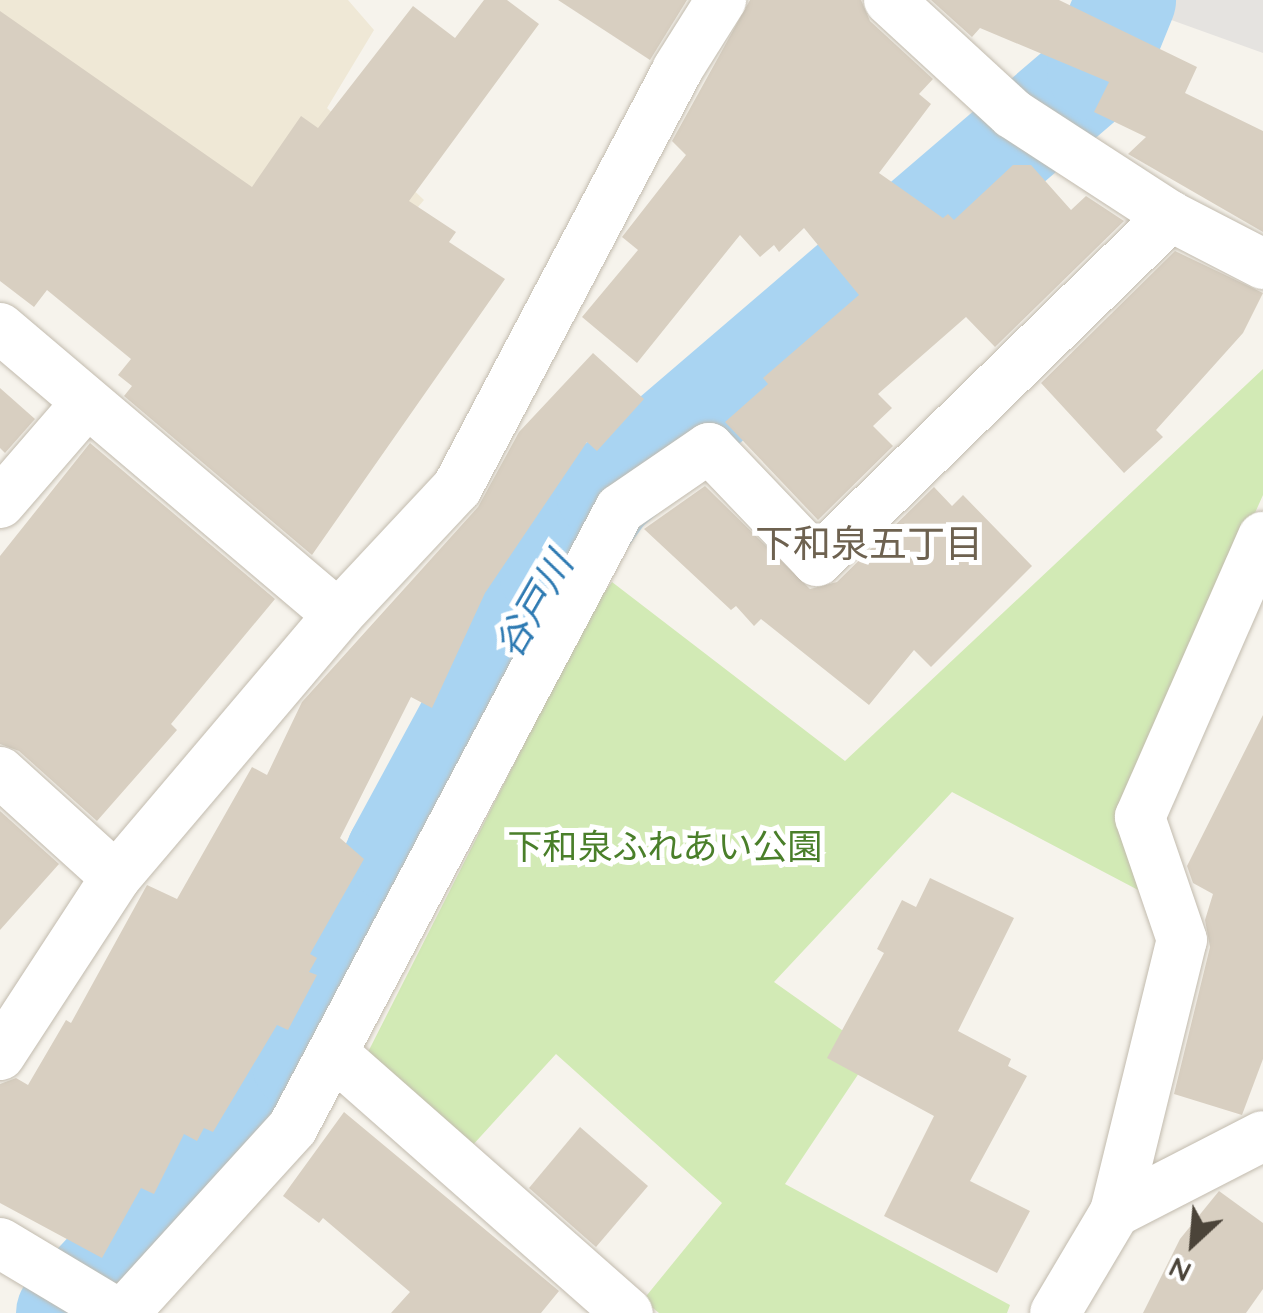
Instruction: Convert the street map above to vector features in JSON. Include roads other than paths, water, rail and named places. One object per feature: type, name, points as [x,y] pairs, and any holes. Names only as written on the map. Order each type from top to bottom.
[{"type":"street","points":[[0,1056],[116,877],[338,615],[457,488],[676,70],[721,0]]},
{"type":"street","points":[[889,0],[1031,124],[1170,216],[1263,264]]},
{"type":"street","points":[[0,1242],[104,1304],[293,1127],[336,1056],[419,883],[620,508],[708,448],[817,561],[1170,216]]},
{"type":"street","points":[[0,328],[338,615]]},
{"type":"street","points":[[0,504],[85,404]]},
{"type":"street","points":[[1055,1313],[1115,1212],[1182,940],[1140,817],[1263,537]]},
{"type":"street","points":[[0,772],[116,877]]},
{"type":"street","points":[[336,1056],[628,1313]]},
{"type":"street","points":[[1115,1212],[1263,1136]]},
{"type":"waterway","name":"谷戸川","points":[[66,1313],[301,1061],[396,854],[549,572],[606,492],[1097,71],[1126,0]]},
{"type":"district","name":"下和泉五丁目","points":[[869,544]]},
{"type":"park label","name":"下和泉ふれあい公園","points":[[665,846]]}]
